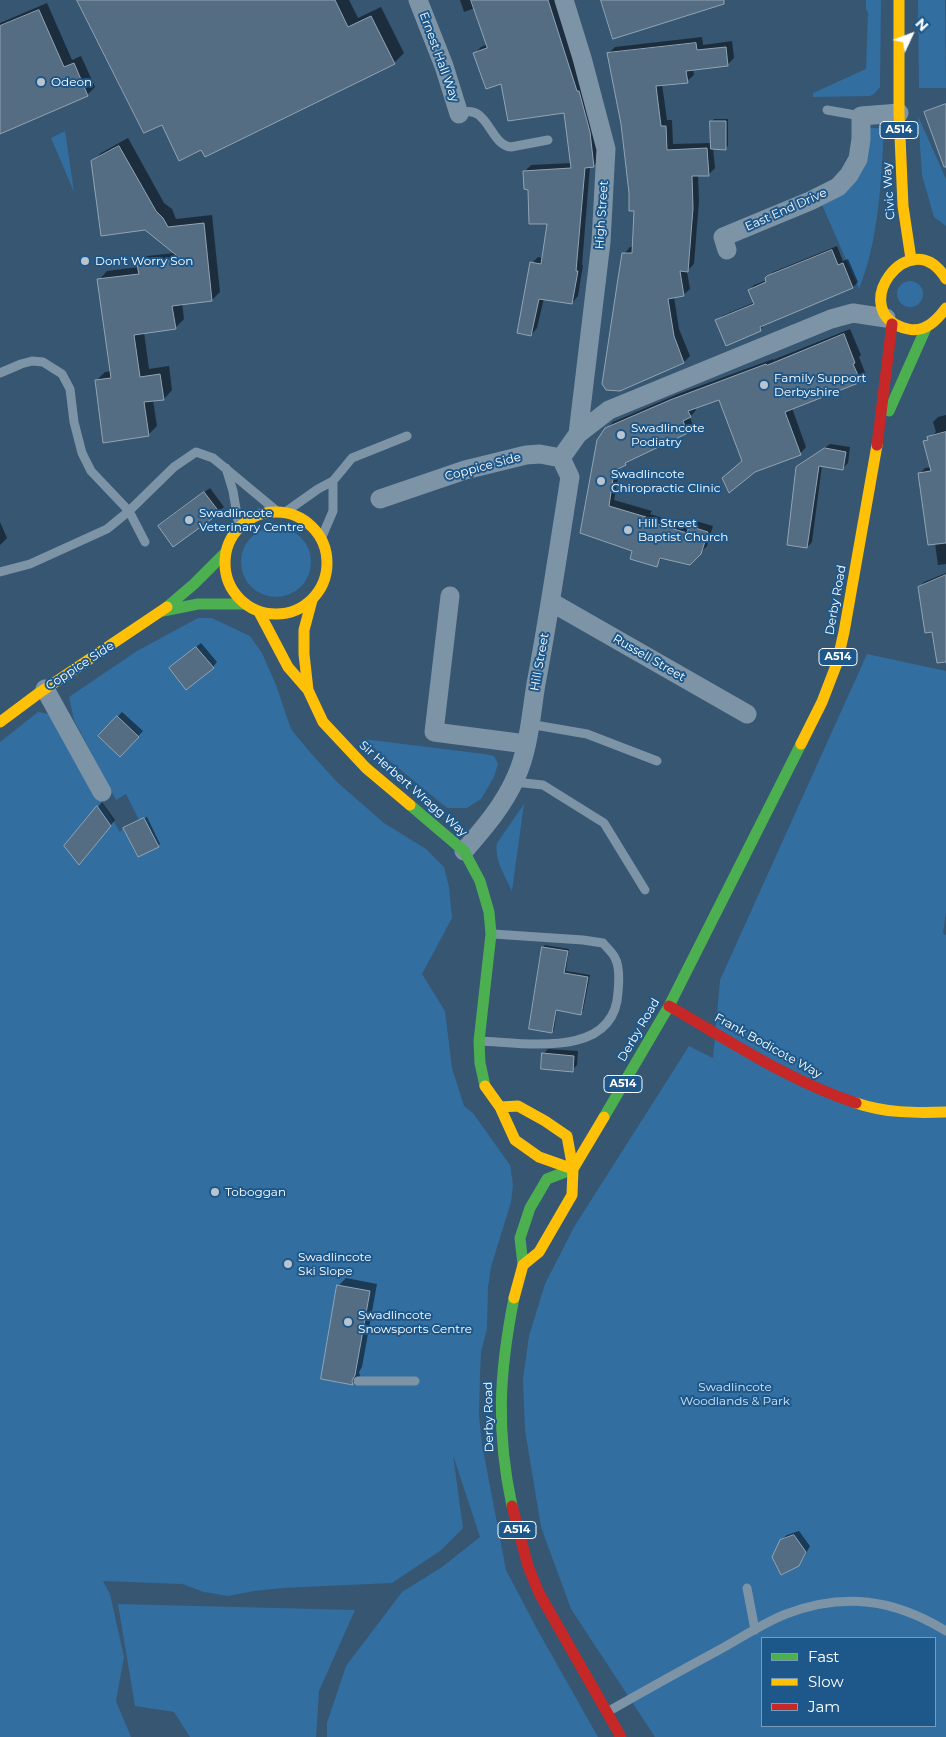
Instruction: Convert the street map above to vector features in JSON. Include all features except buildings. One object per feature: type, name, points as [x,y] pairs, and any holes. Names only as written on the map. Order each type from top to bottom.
[{"type":"main road","name":"Civic Way","points":[[900,0],[899,112],[903,206],[911,259]]},
{"type":"main road","points":[[911,259],[927,261],[938,268],[946,278]]},
{"type":"main road","name":"A514","points":[[911,259],[898,265],[889,274],[880,293],[880,303],[889,321],[909,329],[939,322]]},
{"type":"main road","name":"Derby Road","points":[[621,1737],[539,1593],[518,1533],[506,1478],[500,1414],[502,1374],[507,1336],[523,1265],[539,1252],[572,1195],[573,1169],[669,1006],[798,753],[822,702],[837,663],[878,438],[889,321]]},
{"type":"main road","name":"Derby Road","points":[[878,438],[939,322]]},
{"type":"main road","points":[[281,512],[302,520],[314,529],[326,553],[326,576],[318,593],[312,600],[291,613],[273,615],[259,612],[244,604],[227,582],[224,564],[225,553],[232,536],[239,527],[260,514],[281,512]]},
{"type":"main road","name":"Coppice Side","points":[[0,722],[45,689],[162,612],[195,584],[225,553]]},
{"type":"main road","name":"Sir Herbert Wragg Way","points":[[308,690],[304,654],[304,630],[312,600]]},
{"type":"main road","name":"Coppice Side","points":[[162,612],[198,604],[244,604]]},
{"type":"main road","name":"Sir Herbert Wragg Way","points":[[259,612],[272,640],[288,667],[308,690],[323,722],[341,743],[366,768],[464,851],[480,881],[489,912],[491,934],[479,1041],[484,1085],[500,1108],[515,1140],[539,1157],[573,1169]]},
{"type":"main road","name":"Frank Bodicote Way","points":[[669,1006],[786,1074],[828,1094],[873,1108],[915,1114],[946,1112]]},
{"type":"main road","points":[[500,1108],[518,1106],[567,1136],[573,1169],[547,1179],[530,1208],[520,1238],[523,1265]]},
{"type":"street","name":"Ernest Hall Way","points":[[418,0],[444,66],[459,114]]},
{"type":"street","name":"High Street","points":[[564,0],[582,58],[606,149],[601,242],[578,434]]},
{"type":"street","points":[[861,116],[899,112]]},
{"type":"street","name":"East End Drive","points":[[727,250],[723,238],[838,187],[849,175],[858,158],[861,139],[861,116]]},
{"type":"street","points":[[561,458],[578,434],[608,410],[831,319],[854,313],[889,321]]},
{"type":"street","name":"Coppice Side","points":[[380,499],[465,470],[526,455],[540,454],[561,458]]},
{"type":"street","name":"Hill Street","points":[[464,851],[495,815],[514,782],[526,744],[551,602],[570,477],[561,458]]},
{"type":"street","points":[[450,596],[434,732],[526,744]]},
{"type":"street","name":"Russell Street","points":[[551,602],[747,714]]},
{"type":"street","points":[[45,689],[102,792]]},
{"type":"lane","points":[[827,110],[861,116]]},
{"type":"lane","points":[[459,114],[466,111],[480,116],[488,123],[506,147],[548,140]]},
{"type":"lane","points":[[0,374],[32,361],[43,362],[62,374],[70,389],[74,422],[82,453],[91,471],[129,511],[145,542]]},
{"type":"lane","points":[[0,572],[30,564],[107,529],[129,511],[174,467],[196,452],[213,458],[281,512],[333,481],[352,458],[407,436]]},
{"type":"lane","points":[[226,468],[233,491],[239,527]]},
{"type":"lane","points":[[320,539],[333,511],[333,481]]},
{"type":"lane","points":[[529,724],[587,734],[657,761]]},
{"type":"lane","points":[[514,782],[543,785],[604,823],[645,890]]},
{"type":"lane","points":[[479,1041],[554,1044],[588,1037],[609,1023],[618,1006],[619,980],[616,959],[603,944],[584,940],[491,934]]},
{"type":"lane","points":[[358,1381],[415,1381]]},
{"type":"lane","points":[[747,1588],[755,1630]]},
{"type":"lane","points":[[607,1712],[785,1614],[815,1605],[850,1600],[879,1603],[917,1615],[946,1631]]},
{"type":"green space","points":[[866,0],[881,0],[880,87],[870,96],[813,97],[813,93],[866,69],[868,13]]},
{"type":"green space","points":[[918,0],[945,0],[946,88],[919,88]]},
{"type":"green space","points":[[918,116],[946,179],[946,226],[934,217],[922,175]]},
{"type":"green space","points":[[871,128],[884,128],[882,169],[875,230],[866,270],[859,289],[822,205],[844,192],[855,182],[862,168]]},
{"type":"green space","points":[[65,131],[74,192],[51,138]]},
{"type":"green space","points":[[910,281],[919,285],[923,294],[919,303],[910,307],[901,303],[897,294],[901,285]]},
{"type":"green space","points":[[276,527],[295,533],[305,543],[311,562],[305,581],[295,591],[276,597],[257,591],[247,581],[241,562],[247,543],[257,533]]},
{"type":"green space","points":[[198,618],[212,618],[250,636],[262,653],[276,685],[291,729],[308,750],[337,782],[384,823],[426,849],[444,867],[449,887],[452,918],[422,974],[445,1011],[452,1068],[464,1106],[473,1113],[510,1165],[513,1185],[511,1202],[491,1267],[488,1288],[487,1329],[481,1352],[480,1376],[479,1416],[482,1444],[506,1570],[598,1737],[327,1737],[327,1723],[346,1666],[402,1592],[442,1567],[480,1537],[453,1455],[463,1528],[440,1551],[392,1583],[282,1588],[228,1596],[204,1592],[182,1584],[103,1581],[110,1594],[124,1657],[116,1701],[131,1737],[0,1737],[0,742],[38,712],[49,714],[120,832],[123,828],[137,857],[158,847],[144,818],[139,820],[126,794],[116,800],[74,720],[69,697],[137,651]]},
{"type":"green space","name":"Swadlincote Woodlands & Park","points":[[867,654],[946,671],[946,912],[943,933],[946,935],[946,1737],[655,1737],[571,1609],[541,1527],[525,1430],[523,1379],[529,1336],[545,1284],[574,1227],[689,1046],[713,1058],[720,980]]},
{"type":"green space","points":[[363,739],[484,754],[494,756],[498,764],[494,777],[481,799],[467,808],[447,808]]},
{"type":"green space","points":[[524,804],[512,891],[503,873],[496,849],[497,843]]},
{"type":"green space","points":[[118,1604],[355,1610],[319,1691],[316,1737],[190,1737],[174,1712],[135,1706]]},
{"type":"traffic: fast","points":[[889,411],[926,328]]},
{"type":"traffic: fast","points":[[167,607],[194,584],[225,553]]},
{"type":"traffic: fast","points":[[163,611],[198,604],[244,604]]},
{"type":"traffic: fast","points":[[604,1117],[669,1006],[801,744]]},
{"type":"traffic: fast","points":[[410,805],[464,851],[480,881],[489,912],[491,934],[479,1041],[480,1063],[485,1086]]},
{"type":"traffic: fast","points":[[523,1265],[520,1238],[530,1208],[547,1179],[573,1169]]},
{"type":"traffic: fast","points":[[512,1506],[503,1453],[501,1402],[505,1352],[514,1298]]},
{"type":"traffic: slow","points":[[899,0],[899,113],[903,206],[911,259]]},
{"type":"traffic: slow","points":[[946,279],[931,263],[916,259],[901,264],[889,276],[882,291],[881,306],[889,320],[914,330],[930,324],[946,308]]},
{"type":"traffic: slow","points":[[801,744],[822,702],[837,663],[877,445]]},
{"type":"traffic: slow","points":[[276,512],[295,516],[312,527],[323,544],[327,563],[323,582],[312,599],[295,610],[276,614],[257,610],[240,599],[229,582],[225,563],[229,544],[240,527],[257,516],[276,512]]},
{"type":"traffic: slow","points":[[308,690],[304,654],[304,630],[312,600]]},
{"type":"traffic: slow","points":[[0,722],[39,693],[167,607]]},
{"type":"traffic: slow","points":[[259,612],[288,667],[308,690],[323,722],[366,768],[410,805]]},
{"type":"traffic: slow","points":[[485,1086],[500,1107],[515,1140],[539,1157],[573,1169],[567,1136],[518,1106],[500,1107]]},
{"type":"traffic: slow","points":[[856,1103],[889,1111],[946,1112]]},
{"type":"traffic: slow","points":[[514,1298],[523,1265],[539,1252],[572,1195],[573,1169],[604,1117]]},
{"type":"traffic: jam","points":[[877,445],[892,324]]},
{"type":"traffic: jam","points":[[669,1006],[783,1072],[856,1103]]},
{"type":"traffic: jam","points":[[512,1506],[528,1566],[539,1593],[621,1737]]},
{"type":"place","name":"Odeon","points":[[41,82]]},
{"type":"place","name":"Don't Worry Son","points":[[85,261]]},
{"type":"place","name":"Family Support Derbyshire","points":[[764,385]]},
{"type":"place","name":"Swadlincote Podiatry","points":[[621,435]]},
{"type":"place","name":"Swadlincote Chiropractic Clinic","points":[[601,481]]},
{"type":"place","name":"Swadlincote Veterinary Centre","points":[[189,520]]},
{"type":"place","name":"Hill Street Baptist Church","points":[[628,530]]},
{"type":"place","name":"Toboggan","points":[[215,1192]]},
{"type":"place","name":"Swadlincote Ski Slope","points":[[288,1264]]},
{"type":"place","name":"Swadlincote Snowsports Centre","points":[[348,1322]]}]
